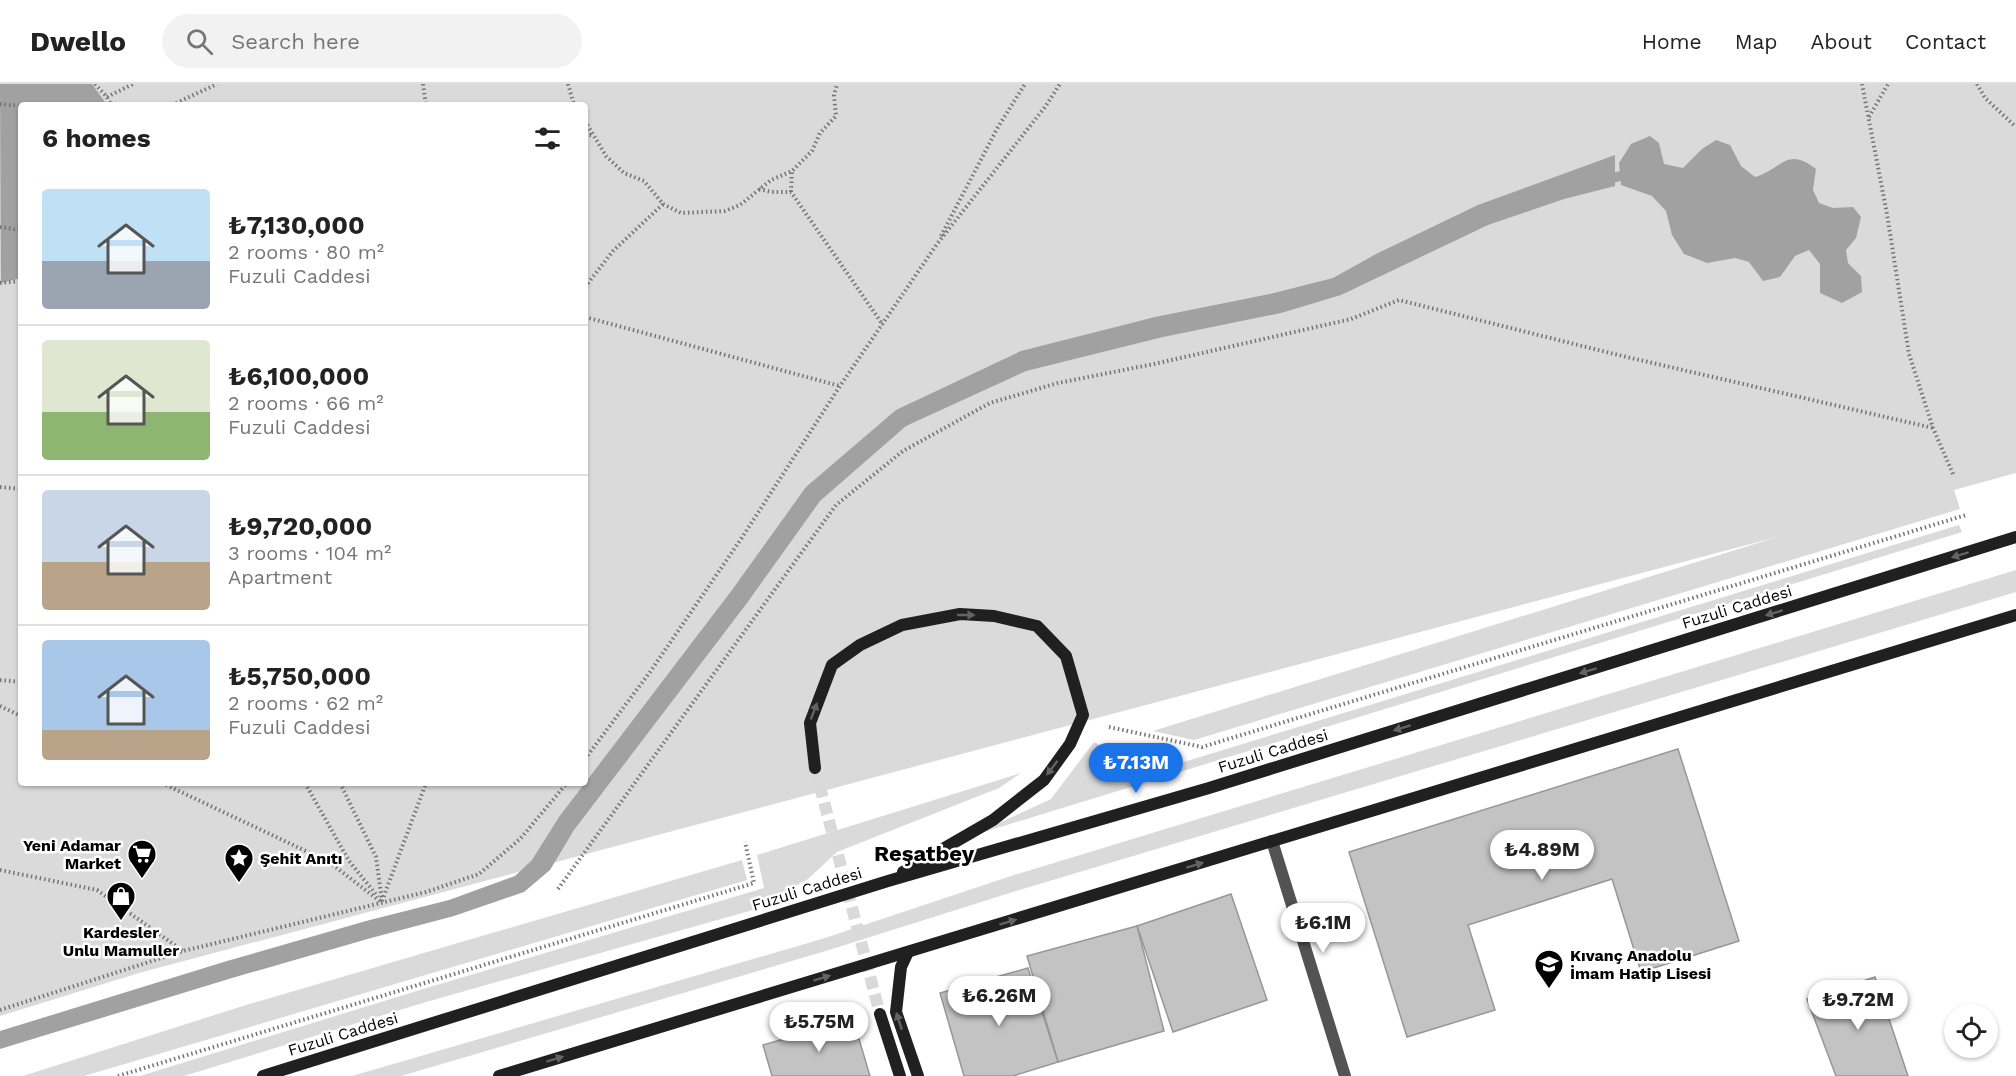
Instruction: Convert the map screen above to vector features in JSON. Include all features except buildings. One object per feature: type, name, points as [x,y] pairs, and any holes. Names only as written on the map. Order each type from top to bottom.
[{"type":"main road","name":"Fuzuli Caddesi","points":[[263,1076],[888,881],[1209,788],[2016,537]]},
{"type":"main road","points":[[815,768],[810,723],[832,665],[860,645],[902,625],[960,614],[994,616],[1037,626],[1066,656],[1083,715],[1070,744],[1044,780],[993,820],[888,881]]},
{"type":"main road","points":[[499,1076],[2016,615]]},
{"type":"main road","points":[[908,952],[900,967],[896,1012],[918,1076]]},
{"type":"main road","points":[[880,1014],[900,1076]]},
{"type":"street","points":[[1272,842],[1346,1076]]},
{"type":"path","points":[[95,84],[110,102]]},
{"type":"path","points":[[107,97],[133,84]]},
{"type":"path","points":[[178,102],[217,84]]},
{"type":"path","points":[[423,84],[426,102]]},
{"type":"path","points":[[568,84],[573,102]]},
{"type":"path","points":[[588,126],[606,156],[624,172],[644,181],[663,204],[681,213],[725,211],[740,205],[771,180],[792,171],[813,151],[820,133],[836,116],[834,95],[837,84]]},
{"type":"path","points":[[937,244],[998,127],[1025,84]]},
{"type":"path","points":[[588,755],[650,672],[735,549],[840,386],[937,244],[1045,107],[1060,84]]},
{"type":"path","points":[[1862,84],[1887,214],[1909,354],[1934,428],[1953,474]]},
{"type":"path","points":[[1868,117],[1888,84]]},
{"type":"path","points":[[1977,84],[1985,98],[2016,127]]},
{"type":"path","points":[[0,104],[18,106]]},
{"type":"path","points":[[588,135],[594,135]]},
{"type":"path","points":[[792,171],[791,192],[883,325]]},
{"type":"path","points":[[759,189],[791,192]]},
{"type":"path","points":[[588,282],[613,251],[663,204]]},
{"type":"path","points":[[0,227],[18,228]]},
{"type":"path","points":[[0,284],[18,281]]},
{"type":"path","points":[[558,889],[836,505],[903,451],[990,403],[1058,383],[1154,364],[1351,319],[1399,300],[1602,351],[1934,428]]},
{"type":"path","points":[[588,317],[840,386]]},
{"type":"path","points":[[0,488],[18,489]]},
{"type":"path","points":[[1108,727],[1202,747],[1966,515]]},
{"type":"path","points":[[0,680],[18,682]]},
{"type":"path","points":[[0,706],[18,715]]},
{"type":"path","points":[[168,786],[328,862],[382,902]]},
{"type":"path","points":[[307,786],[349,861],[382,902]]},
{"type":"path","points":[[341,786],[376,856],[382,902]]},
{"type":"path","points":[[382,902],[425,786]]},
{"type":"path","points":[[0,1010],[183,951],[426,892],[478,874],[519,839],[564,786]]},
{"type":"path","points":[[118,1076],[754,883],[745,842]]},
{"type":"path","points":[[0,870],[97,890],[183,951]]},
{"type":"shaded area","points":[[0,84],[2016,84],[2016,473],[1954,490],[1960,509],[1194,740],[1153,731],[1777,537],[139,973],[0,1016]]},
{"type":"shaded area","points":[[0,84],[92,84],[105,102],[18,102],[18,279],[1,283]]},
{"type":"shaded area","points":[[1650,136],[1659,143],[1664,164],[1683,168],[1702,149],[1716,140],[1730,145],[1741,166],[1755,177],[1791,159],[1806,162],[1816,169],[1813,190],[1819,203],[1833,208],[1853,207],[1861,217],[1856,238],[1846,250],[1848,263],[1861,276],[1862,292],[1842,303],[1820,293],[1820,264],[1809,250],[1795,256],[1780,277],[1763,281],[1749,262],[1735,258],[1707,263],[1684,254],[1672,235],[1666,211],[1652,196],[1621,185],[1619,163],[1631,144]]},
{"type":"shaded area","points":[[1615,155],[1615,186],[1564,199],[1488,225],[1341,295],[1281,313],[1163,337],[1026,371],[906,426],[820,501],[747,603],[574,830],[550,870],[524,892],[454,916],[232,978],[0,1049],[0,1031],[227,961],[449,900],[515,876],[532,860],[559,817],[583,786],[588,786],[588,779],[732,590],[806,487],[896,410],[1021,351],[1155,317],[1274,293],[1333,278],[1376,254],[1478,205]]},
{"type":"shaded area","points":[[1959,525],[1962,532],[971,836],[1051,799],[1094,742],[1151,772]]},
{"type":"shaded area","points":[[2016,570],[2016,592],[1016,891],[829,950],[401,1076],[352,1076],[825,938],[1014,875]]},
{"type":"shaded area","points":[[1021,773],[999,788],[837,852],[808,879],[753,910],[426,1002],[184,1076],[140,1076],[764,888],[757,855]]},
{"type":"shaded area","points":[[742,860],[747,880],[84,1076],[23,1076],[246,1005]]},
{"type":"waterway","points":[[1602,181],[1620,176]]},
{"type":"tunnel","points":[[815,768],[880,1014]]},
{"type":"place","name":"Yeni Adamar Market","points":[[142,880]]},
{"type":"place","name":"Şehit Anıtı","points":[[239,884]]},
{"type":"place","name":"Kardesler Unlu Mamuller","points":[[121,922]]},
{"type":"place","name":"Kıvanç Anadolu İmam Hatip Lisesi","points":[[1549,990]]},
{"type":"district","name":"Reşatbey","points":[[924,853]]}]
